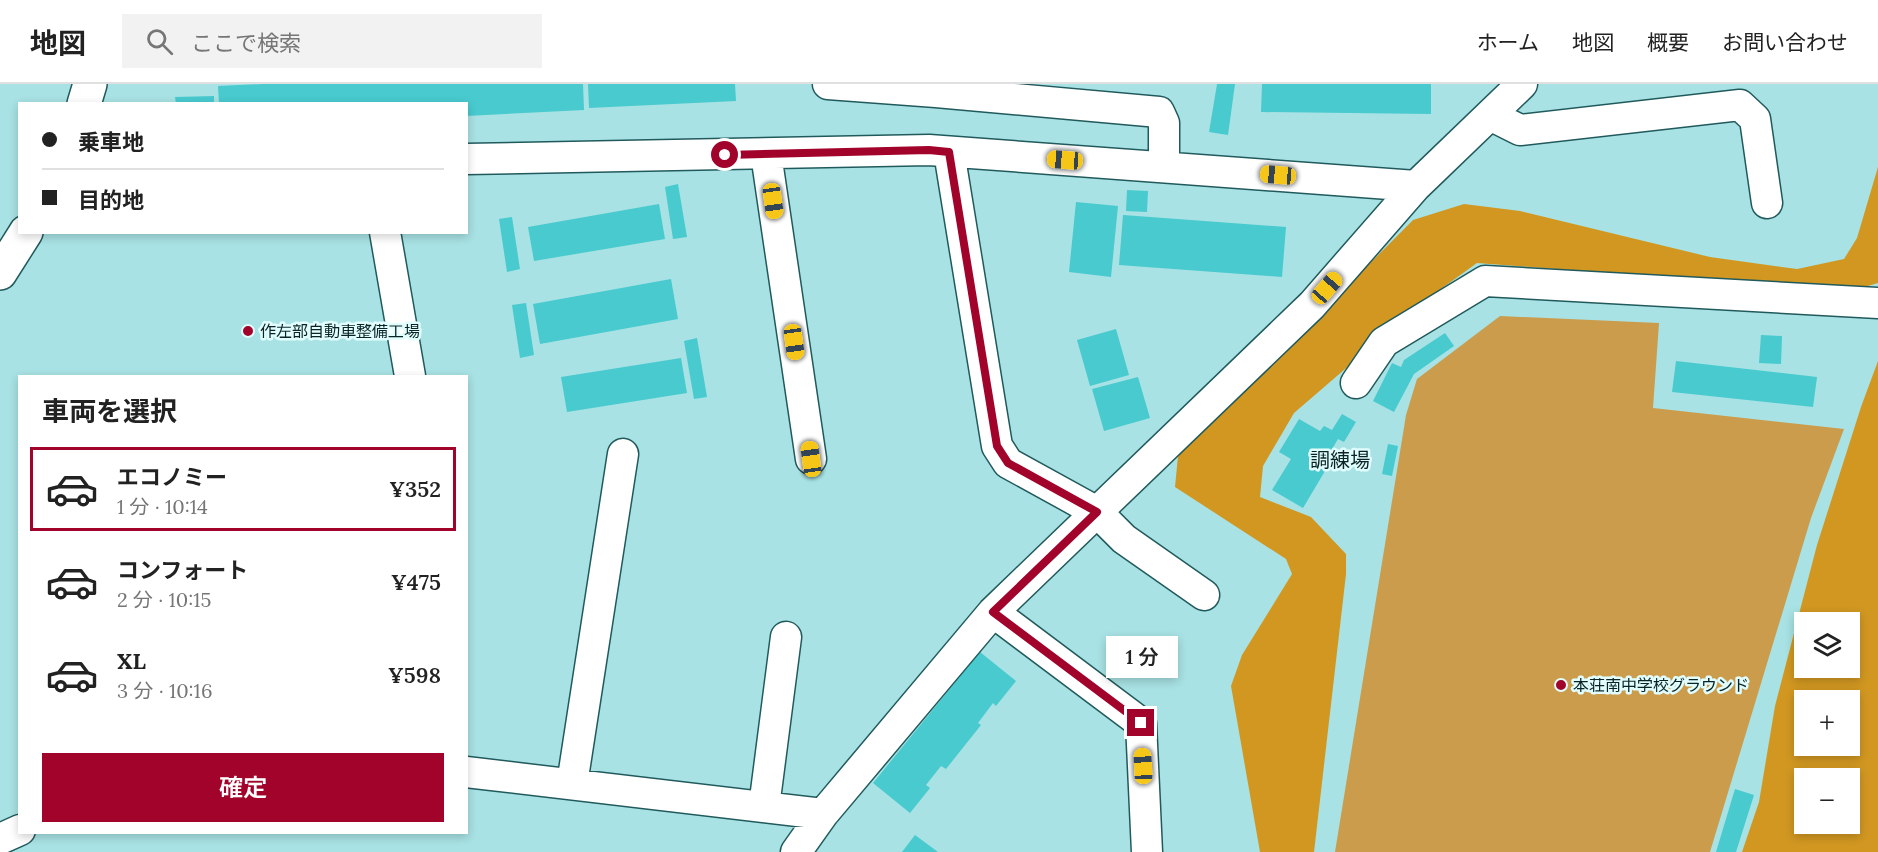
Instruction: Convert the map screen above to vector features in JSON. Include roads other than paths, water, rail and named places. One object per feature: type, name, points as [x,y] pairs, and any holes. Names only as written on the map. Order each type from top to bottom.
[{"type":"highway","points":[[85,102],[90,84]]},
{"type":"highway","points":[[0,273],[25,234]]},
{"type":"street","points":[[828,84],[969,89],[1159,112],[1164,123],[1164,167]]},
{"type":"street","points":[[468,772],[764,807],[813,839],[993,612],[1312,305],[1416,186],[1522,84]]},
{"type":"street","points":[[1490,115],[1520,130],[1740,105],[1755,119],[1767,203]]},
{"type":"street","points":[[468,159],[929,150],[1416,186]]},
{"type":"street","points":[[949,152],[997,446],[1008,463],[1097,512],[1124,539],[1204,595]]},
{"type":"street","points":[[766,154],[811,459]]},
{"type":"street","points":[[385,234],[410,375]]},
{"type":"street","points":[[1356,383],[1384,342],[1485,281],[1878,303]]},
{"type":"street","points":[[572,784],[623,454]]},
{"type":"street","points":[[993,612],[1141,723],[1148,852]]},
{"type":"street","points":[[764,807],[786,637]]},
{"type":"street","points":[[0,839],[18,831]]},
{"type":"place","name":"作左部自動車整備工場","points":[[248,331]]},
{"type":"place","name":"本荘南中学校グラウンド","points":[[1561,685]]},
{"type":"district","name":"調練場","points":[[1340,460]]}]
